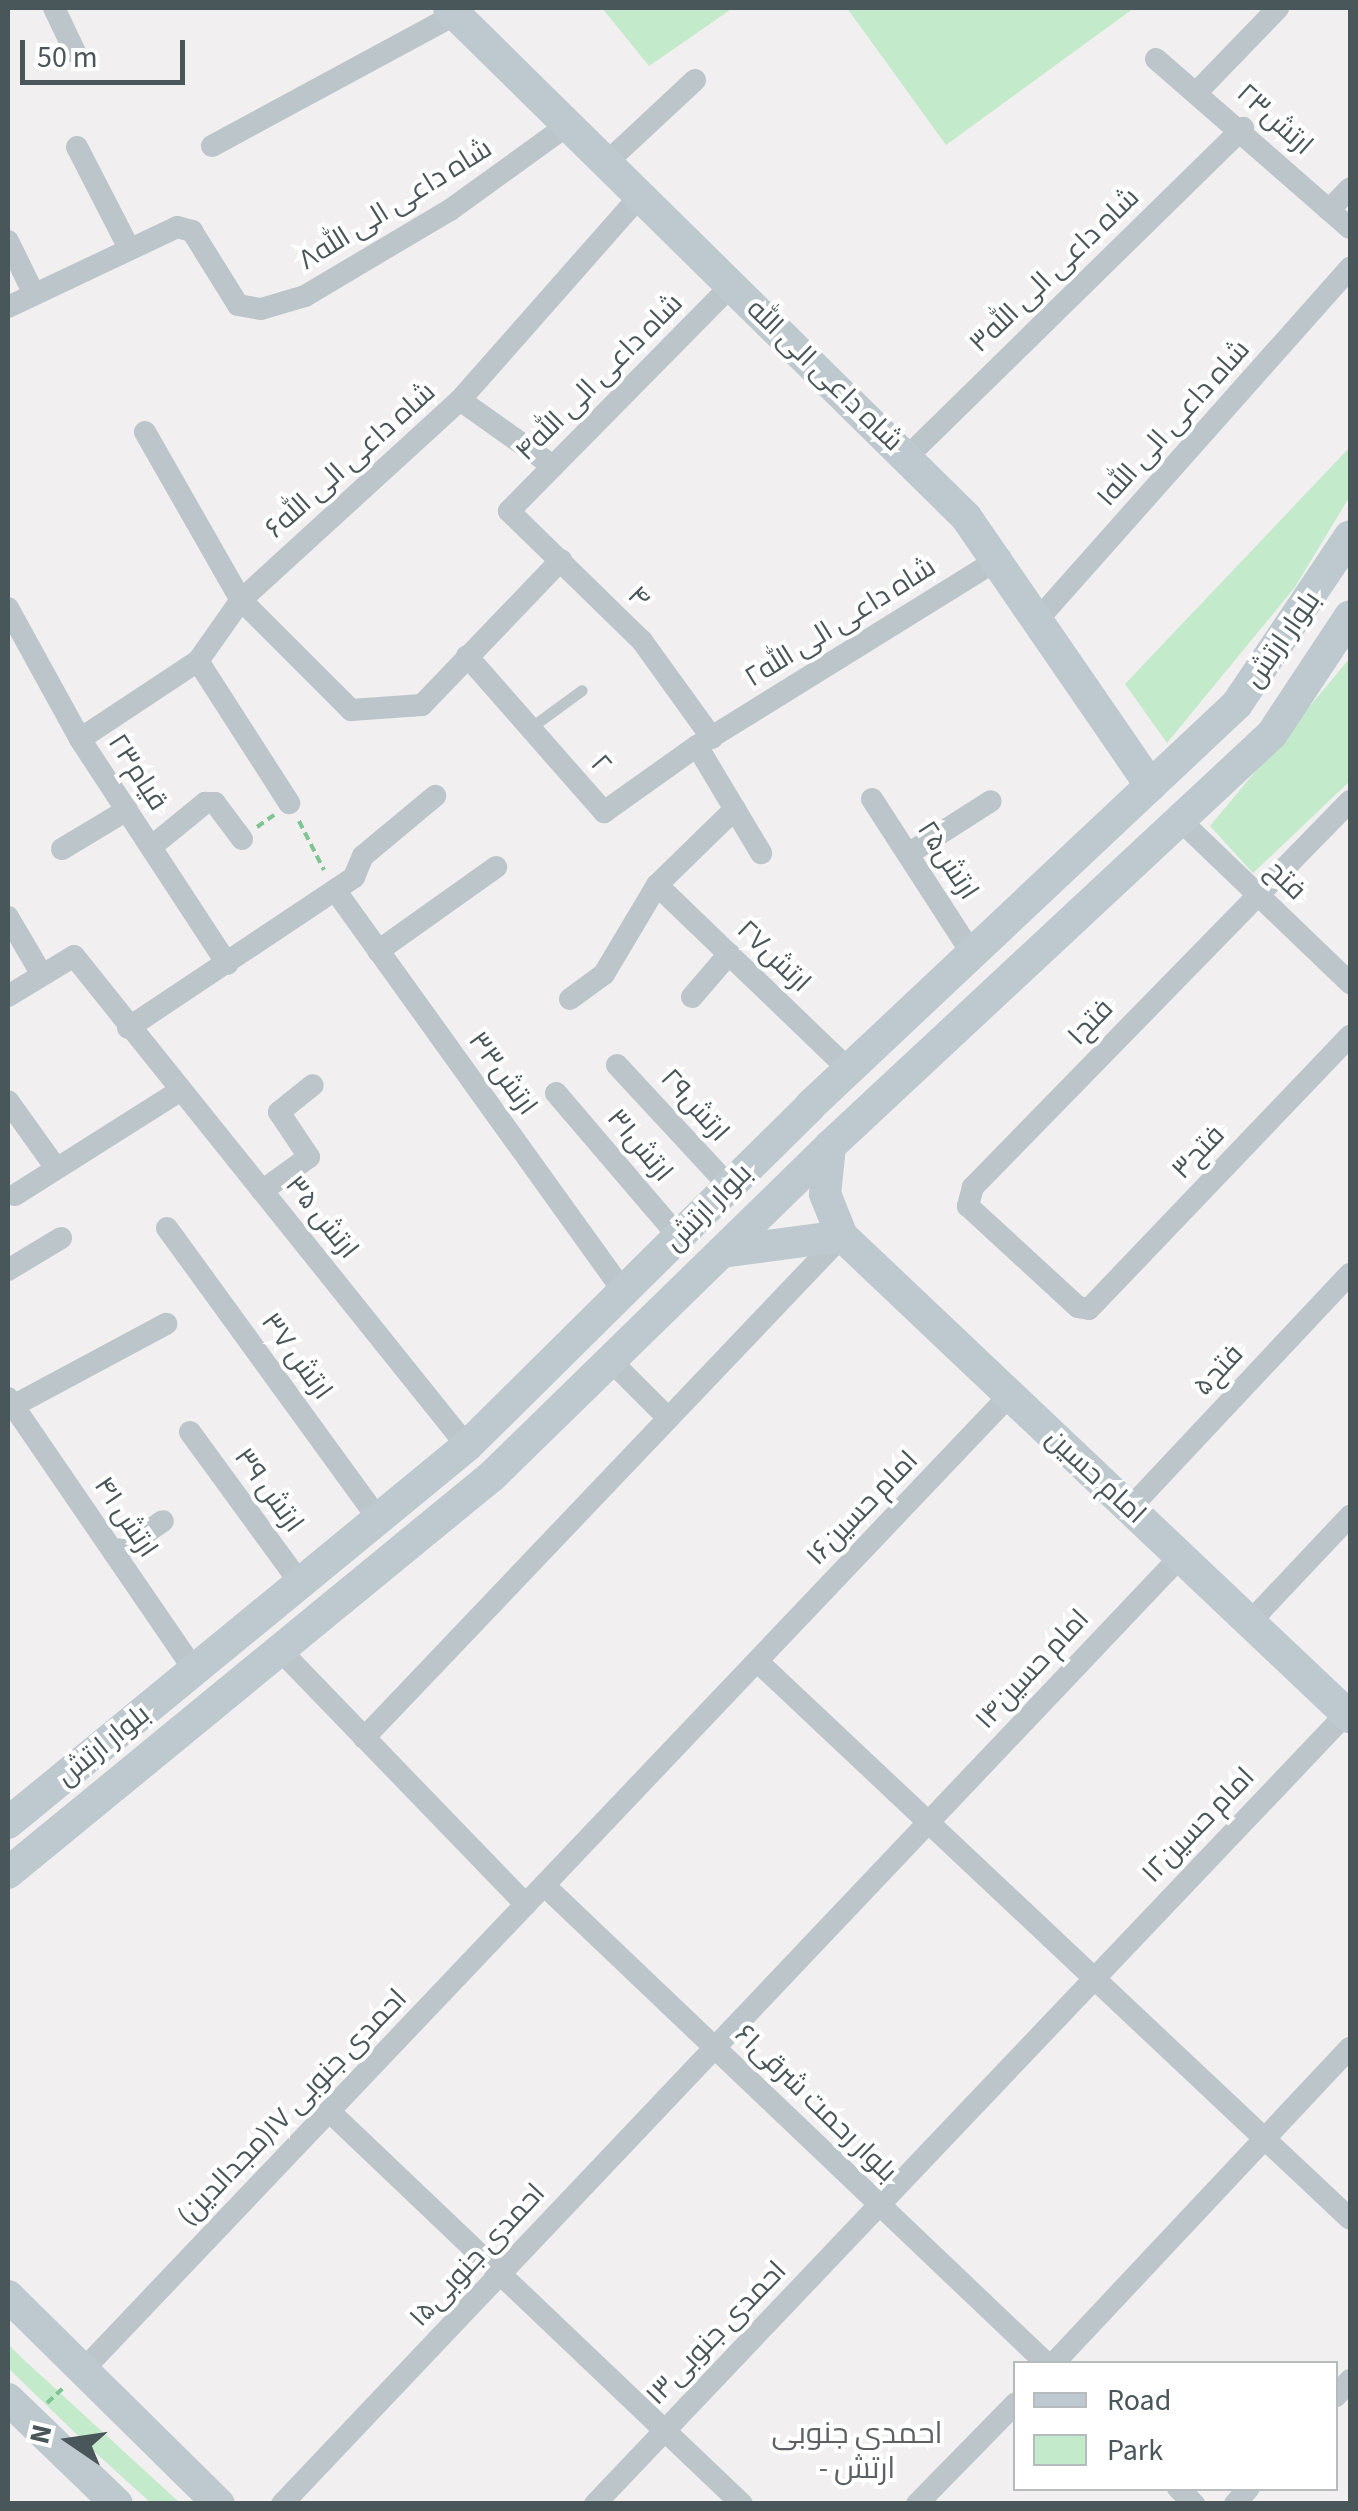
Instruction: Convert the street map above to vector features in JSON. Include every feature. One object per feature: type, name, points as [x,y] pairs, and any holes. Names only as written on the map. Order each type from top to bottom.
[{"type":"main road","name":"شاه داعی الی الله","points":[[453,11],[638,198],[908,456],[1000,558],[1150,786]]},
{"type":"main road","name":"بلوار ارتش","points":[[8,1823],[467,1446],[849,1070],[1236,704],[1350,536]]},
{"type":"main road","name":"بلوار ارتش","points":[[8,1872],[493,1475],[830,1146],[1272,734],[1350,616]]},
{"type":"main road","points":[[722,1252],[842,1236],[825,1194],[830,1146]]},
{"type":"main road","name":"امام حسین","points":[[842,1236],[1349,1715]]},
{"type":"main road","points":[[8,2296],[219,2504]]},
{"type":"main road","points":[[18,2410],[117,2504]]},
{"type":"street","points":[[54,8],[76,52]]},
{"type":"street","points":[[1197,92],[1278,8]]},
{"type":"street","points":[[212,146],[453,11]]},
{"type":"street","name":"ارتش۲۳","points":[[1156,59],[1243,128],[1350,228]]},
{"type":"street","points":[[606,164],[694,80]]},
{"type":"street","name":"شاه داعی الی الله۸","points":[[129,248],[177,227],[192,230],[238,305],[248,309],[306,296],[343,278],[565,126]]},
{"type":"street","name":"شاه داعی الی الله۳","points":[[908,456],[1243,128]]},
{"type":"street","points":[[8,307],[129,248],[77,148]]},
{"type":"street","points":[[1329,210],[1350,188]]},
{"type":"street","name":"شاه داعی الی الله۶","points":[[80,739],[198,660],[241,600],[460,400],[638,198]]},
{"type":"street","points":[[8,241],[34,294]]},
{"type":"street","name":"شاه داعی الی الله۱","points":[[1040,618],[1350,268]]},
{"type":"street","name":"شاه داعی الی الله۴","points":[[509,511],[732,285]]},
{"type":"street","points":[[460,400],[553,466]]},
{"type":"street","points":[[146,432],[241,600],[351,710],[422,705],[560,560]]},
{"type":"street","name":"۴","points":[[509,511],[642,642],[704,742],[734,810],[761,854]]},
{"type":"street","name":"شاه داعی الی الله۲","points":[[704,742],[1000,558]]},
{"type":"street","name":"قیام۲۳","points":[[8,608],[80,739],[228,964]]},
{"type":"street","name":"۲","points":[[467,656],[604,812],[704,742]]},
{"type":"street","points":[[198,660],[289,803]]},
{"type":"street","points":[[128,1028],[354,877],[363,856],[435,796]]},
{"type":"street","name":"ارتش۲۵","points":[[872,799],[973,955]]},
{"type":"street","name":"۱فتح","points":[[1088,1309],[1078,1307],[968,1206],[970,1196],[1256,893],[1350,800]]},
{"type":"street","points":[[908,854],[991,802]]},
{"type":"street","points":[[151,847],[205,803],[220,808],[242,839]]},
{"type":"street","points":[[62,849],[127,810]]},
{"type":"street","points":[[570,999],[604,974],[657,885],[734,810]]},
{"type":"street","name":"فتح","points":[[1180,820],[1350,983]]},
{"type":"street","points":[[378,950],[496,867]]},
{"type":"street","name":"ارتش۲۷","points":[[657,885],[849,1070]]},
{"type":"street","name":"ارتش۳۳","points":[[335,890],[623,1291]]},
{"type":"street","points":[[8,917],[42,975],[8,996]]},
{"type":"street","points":[[692,997],[729,954]]},
{"type":"street","name":"ارتش ۳۵","points":[[42,975],[74,956],[467,1446]]},
{"type":"street","name":"۳فتح","points":[[1088,1309],[1350,1036]]},
{"type":"street","name":"ارتش۲۹","points":[[617,1065],[729,1186]]},
{"type":"street","points":[[262,1191],[309,1158],[279,1112],[313,1086]]},
{"type":"street","points":[[15,1194],[181,1090]]},
{"type":"street","name":"ارتش۳۱","points":[[556,1093],[678,1236]]},
{"type":"street","points":[[8,1101],[56,1168]]},
{"type":"street","name":"ارتش ۳۷","points":[[167,1228],[378,1518]]},
{"type":"street","points":[[364,1738],[842,1236]]},
{"type":"street","points":[[8,1270],[61,1238]]},
{"type":"street","name":"۵فتح","points":[[1130,1508],[1350,1274]]},
{"type":"street","points":[[10,1402],[166,1324]]},
{"type":"street","points":[[611,1361],[668,1418]]},
{"type":"street","name":"امام حسین۱۶","points":[[544,1885],[1010,1395]]},
{"type":"street","name":"ارتش ۴۱","points":[[10,1402],[194,1670]]},
{"type":"street","name":"ارتش ۳۹","points":[[190,1432],[300,1583]]},
{"type":"street","points":[[1250,1622],[1350,1516]]},
{"type":"street","points":[[115,1554],[162,1520]]},
{"type":"street","name":"امام حسین۱۴","points":[[714,2048],[1180,1556]]},
{"type":"street","points":[[280,1650],[526,1904]]},
{"type":"street","points":[[757,1662],[1350,2220]]},
{"type":"street","name":"امام حسین۱۲","points":[[881,2206],[1093,1978],[1349,1715]]},
{"type":"street","name":"احمدی جنوبی ۱۷(مجدالدین)","points":[[83,2370],[544,1885]]},
{"type":"street","name":"بلوار رحمت شرقی۶۱","points":[[544,1885],[1047,2361]]},
{"type":"street","name":"احمدی جنوبی۱۵","points":[[282,2504],[714,2048]]},
{"type":"street","points":[[1053,2361],[1350,2048]]},
{"type":"street","points":[[329,2111],[742,2504]]},
{"type":"street","name":"احمدی جنوبی۱۳","points":[[595,2504],[881,2206]]},
{"type":"street","points":[[917,2504],[1013,2405]]},
{"type":"lane","points":[[530,728],[582,690]]},
{"type":"path","points":[[242,839],[289,803],[335,890]]},
{"type":"path","points":[[18,2410],[83,2370]]},
{"type":"green space","points":[[602,8],[733,8],[649,66]]},
{"type":"green space","points":[[847,8],[1134,8],[946,145]]},
{"type":"green space","points":[[1350,447],[1350,496],[1295,587],[1167,743],[1125,684]]},
{"type":"green space","points":[[1350,658],[1350,781],[1253,873],[1210,826]]},
{"type":"green space","points":[[8,2344],[180,2503],[151,2503],[97,2454],[8,2368]]},
{"type":"district","name":"احمدی جنوبی - ارتش","points":[[857,2451]]}]
